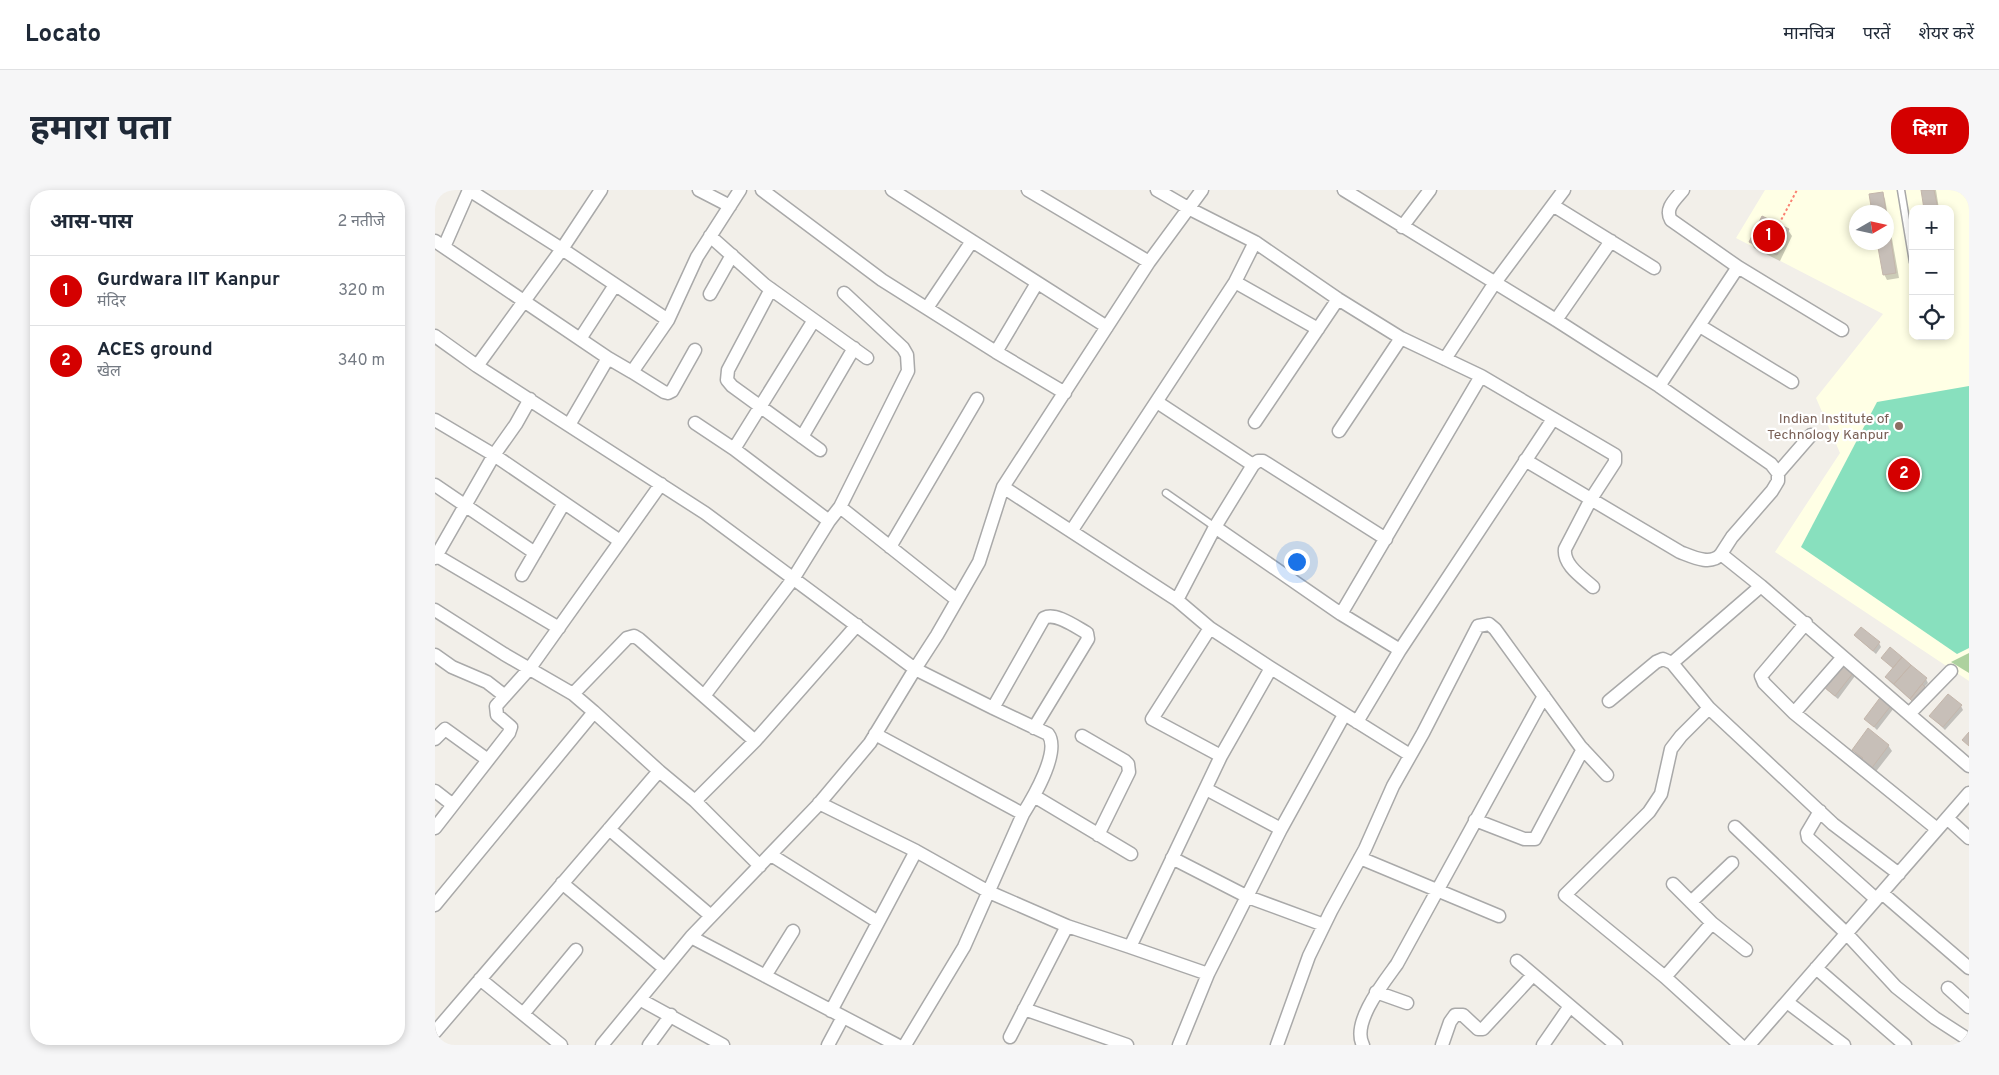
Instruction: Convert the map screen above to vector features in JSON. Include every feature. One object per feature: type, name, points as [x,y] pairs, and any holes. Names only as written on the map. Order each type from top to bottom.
[{"type":"street","points":[[668,320],[469,190],[440,244],[608,358],[664,392],[668,393],[672,390],[695,350]]},
{"type":"street","points":[[699,190],[729,206]]},
{"type":"street","points":[[632,372],[668,320],[697,257],[740,190]]},
{"type":"street","points":[[762,190],[882,280],[1065,394]]},
{"type":"street","points":[[892,190],[1107,327]]},
{"type":"street","points":[[1028,190],[1149,262]]},
{"type":"street","points":[[1157,190],[1187,208],[1255,242],[1338,299],[1401,338],[1481,376],[1615,456],[1615,462],[1591,499],[1565,549],[1565,555],[1570,565],[1593,587]]},
{"type":"street","points":[[602,1045],[691,937],[819,803],[870,743],[979,562],[1003,487],[1149,262],[1202,190]]},
{"type":"street","points":[[1344,190],[1494,284],[1556,320],[1659,386],[1771,464],[1778,474],[1778,481],[1772,491],[1732,536],[1717,559],[1709,560],[1680,552],[1525,460]]},
{"type":"street","points":[[1402,226],[1430,190]]},
{"type":"street","points":[[1445,359],[1494,284],[1554,206],[1564,190]]},
{"type":"street","points":[[1683,190],[1670,206],[1671,220],[1737,268],[1843,330]]},
{"type":"street","points":[[477,366],[562,249],[599,191]]},
{"type":"street","points":[[1554,206],[1655,268]]},
{"type":"street","points":[[711,236],[771,289],[867,358]]},
{"type":"street","points":[[927,308],[972,241]]},
{"type":"street","points":[[1556,320],[1611,241]]},
{"type":"street","points":[[1072,530],[1235,282],[1255,242]]},
{"type":"street","points":[[710,294],[732,255]]},
{"type":"street","points":[[1659,386],[1737,268]]},
{"type":"street","points":[[1235,282],[1317,329]]},
{"type":"street","points":[[995,352],[1037,283]]},
{"type":"street","points":[[580,339],[615,285]]},
{"type":"street","points":[[771,289],[726,374],[729,384],[820,450]]},
{"type":"street","points":[[704,696],[793,579],[829,521],[840,507],[907,377],[909,367],[907,355],[903,348],[844,294]]},
{"type":"street","points":[[1255,422],[1338,299]]},
{"type":"street","points":[[734,449],[814,320]]},
{"type":"street","points":[[1700,326],[1792,382]]},
{"type":"street","points":[[435,336],[477,366],[705,513],[915,669],[1048,734],[1052,738],[1051,758],[1034,796],[1023,814],[964,947],[905,1045]]},
{"type":"street","points":[[1339,432],[1401,338]]},
{"type":"street","points":[[802,437],[854,348]]},
{"type":"street","points":[[569,425],[608,358]]},
{"type":"street","points":[[1341,614],[1481,376]]},
{"type":"street","points":[[530,399],[436,557],[559,628]]},
{"type":"street","points":[[890,547],[977,399]]},
{"type":"street","points":[[1157,402],[1253,465]]},
{"type":"street","points":[[1357,722],[1400,650],[1553,419]]},
{"type":"street","points":[[435,420],[495,455],[620,541]]},
{"type":"street","points":[[695,423],[734,449],[829,521]]},
{"type":"street","points":[[1778,474],[1811,434]]},
{"type":"street","points":[[1177,600],[1215,527],[1253,465],[1258,461],[1268,463],[1386,539]]},
{"type":"street","points":[[435,828],[509,733],[511,727],[496,712],[496,706],[530,668],[661,484]]},
{"type":"street","points":[[435,485],[535,553]]},
{"type":"street","points":[[1003,487],[1072,530],[1177,600],[1210,628],[1344,715],[1410,755]]},
{"type":"street","points":[[522,575],[564,503]]},
{"type":"street","points":[[840,507],[957,600]]},
{"type":"street","points":[[1215,527],[1341,614],[1400,650]]},
{"type":"street","points":[[1721,554],[1805,623],[1969,765]]},
{"type":"street","points":[[1672,663],[1761,586]]},
{"type":"street","points":[[435,610],[504,654],[573,694],[695,801],[760,866]]},
{"type":"street","points":[[993,708],[1044,618],[1049,616],[1056,617],[1087,633],[1088,639],[1034,728]]},
{"type":"street","points":[[1805,623],[1761,676],[1764,683],[1794,713],[1937,830]]},
{"type":"street","points":[[1277,1045],[1309,956],[1361,858],[1393,786],[1477,626],[1489,624],[1495,629],[1583,749],[1607,775]]},
{"type":"street","points":[[695,801],[755,741],[857,625]]},
{"type":"street","points":[[1210,628],[1152,719],[1221,756]]},
{"type":"street","points":[[573,694],[627,638],[634,636],[639,638],[755,741]]},
{"type":"street","points":[[435,655],[452,667],[487,682],[505,696]]},
{"type":"street","points":[[1794,713],[1843,657]]},
{"type":"street","points":[[1609,701],[1656,662],[1663,659],[1672,663],[1709,708],[1820,812],[1899,874]]},
{"type":"street","points":[[1130,947],[1221,756],[1271,668]]},
{"type":"street","points":[[1909,714],[1951,671]]},
{"type":"street","points":[[1363,1045],[1360,1034],[1361,1026],[1376,992],[1397,964],[1544,696]]},
{"type":"street","points":[[1709,708],[1681,736],[1671,750],[1661,794],[1649,812],[1565,895],[1665,977],[1740,1045]]},
{"type":"street","points":[[435,905],[594,712]]},
{"type":"street","points":[[1179,1045],[1208,974],[1281,829],[1344,715]]},
{"type":"street","points":[[435,739],[440,725],[488,760]]},
{"type":"street","points":[[875,734],[1023,814]]},
{"type":"street","points":[[1082,736],[1125,761],[1129,768],[1129,772],[1098,835]]},
{"type":"street","points":[[1475,820],[1525,839],[1535,839],[1583,749]]},
{"type":"street","points":[[435,1032],[659,771]]},
{"type":"street","points":[[1206,789],[1281,829]]},
{"type":"street","points":[[435,791],[453,805]]},
{"type":"street","points":[[1749,1045],[1969,793]]},
{"type":"street","points":[[1034,796],[1131,854]]},
{"type":"street","points":[[819,803],[916,851],[989,892],[1067,926],[1208,974]]},
{"type":"street","points":[[1820,812],[1807,832],[1808,838],[1969,968]]},
{"type":"street","points":[[1947,818],[1969,838]]},
{"type":"street","points":[[1735,827],[1846,933],[1896,987],[1935,1018],[1969,1040]]},
{"type":"street","points":[[609,829],[711,916]]},
{"type":"street","points":[[828,1045],[837,1014],[878,922],[916,851]]},
{"type":"street","points":[[771,855],[878,922]]},
{"type":"street","points":[[1172,858],[1248,896],[1324,925]]},
{"type":"street","points":[[1361,858],[1499,916]]},
{"type":"street","points":[[1691,902],[1732,863]]},
{"type":"street","points":[[562,883],[664,968]]},
{"type":"street","points":[[1673,884],[1712,923],[1747,950]]},
{"type":"street","points":[[1665,977],[1712,923]]},
{"type":"street","points":[[1009,1037],[1067,926]]},
{"type":"street","points":[[765,976],[793,931]]},
{"type":"street","points":[[691,937],[897,1045]]},
{"type":"street","points":[[523,1014],[576,950]]},
{"type":"street","points":[[1517,961],[1616,1045]]},
{"type":"street","points":[[1816,968],[1905,1045]]},
{"type":"street","points":[[1443,1045],[1450,1022],[1455,1015],[1463,1015],[1478,1028],[1483,1028],[1533,975]]},
{"type":"street","points":[[480,979],[561,1045]]},
{"type":"street","points":[[1948,988],[1969,1007]]},
{"type":"street","points":[[1376,992],[1407,1004]]},
{"type":"street","points":[[641,1000],[720,1044]]},
{"type":"street","points":[[1787,1002],[1844,1045]]},
{"type":"street","points":[[1543,1045],[1570,1006]]},
{"type":"street","points":[[1024,1009],[1127,1045]]},
{"type":"street","points":[[649,1045],[671,1015]]},
{"type":"lane","points":[[1901,190],[1911,250]]},
{"type":"lane","points":[[1165,493],[1215,527]]},
{"type":"path","points":[[1779,224],[1797,190]]},
{"type":"shaded area","name":"Indian Institute of Technology Kanpur","points":[[1765,190],[1969,190],[1969,681],[1775,552],[1840,453],[1816,398],[1883,314],[1736,238]]},
{"type":"green space","points":[[1969,386],[1969,648],[1957,654],[1801,547],[1877,402]]},
{"type":"green space","points":[[1969,653],[1969,673],[1951,662]]},
{"type":"building","points":[[1921,190],[1934,190],[1937,205],[1923,205]]},
{"type":"building","points":[[1883,192],[1885,205],[1871,205],[1869,194]]},
{"type":"building","points":[[1762,216],[1789,229],[1777,255],[1749,242]]},
{"type":"building","points":[[1878,250],[1892,250],[1896,273],[1883,275]]},
{"type":"building","points":[[1861,627],[1880,642],[1873,651],[1854,635]]},
{"type":"building","points":[[1890,647],[1902,657],[1893,668],[1881,658]]},
{"type":"building","points":[[1902,657],[1911,665],[1894,684],[1885,677]]},
{"type":"building","points":[[1843,663],[1854,672],[1835,696],[1824,687]]},
{"type":"building","points":[[1911,665],[1927,678],[1910,699],[1894,684]]},
{"type":"building","points":[[1922,684],[1927,689],[1914,703],[1910,699]]},
{"type":"building","points":[[1948,694],[1962,705],[1943,727],[1929,716]]},
{"type":"building","points":[[1882,695],[1893,703],[1874,727],[1864,719]]},
{"type":"building","points":[[1868,728],[1889,745],[1871,769],[1860,761],[1863,758],[1852,750]]},
{"type":"building","points":[[1969,732],[1969,746],[1962,740]]},
{"type":"place","name":"Gurdwara IIT Kanpur","points":[[1769,236]]},
{"type":"place","name":"Indian Institute of Technology Kanpur","points":[[1899,426]]},
{"type":"place","name":"ACES ground","points":[[1904,474]]}]
